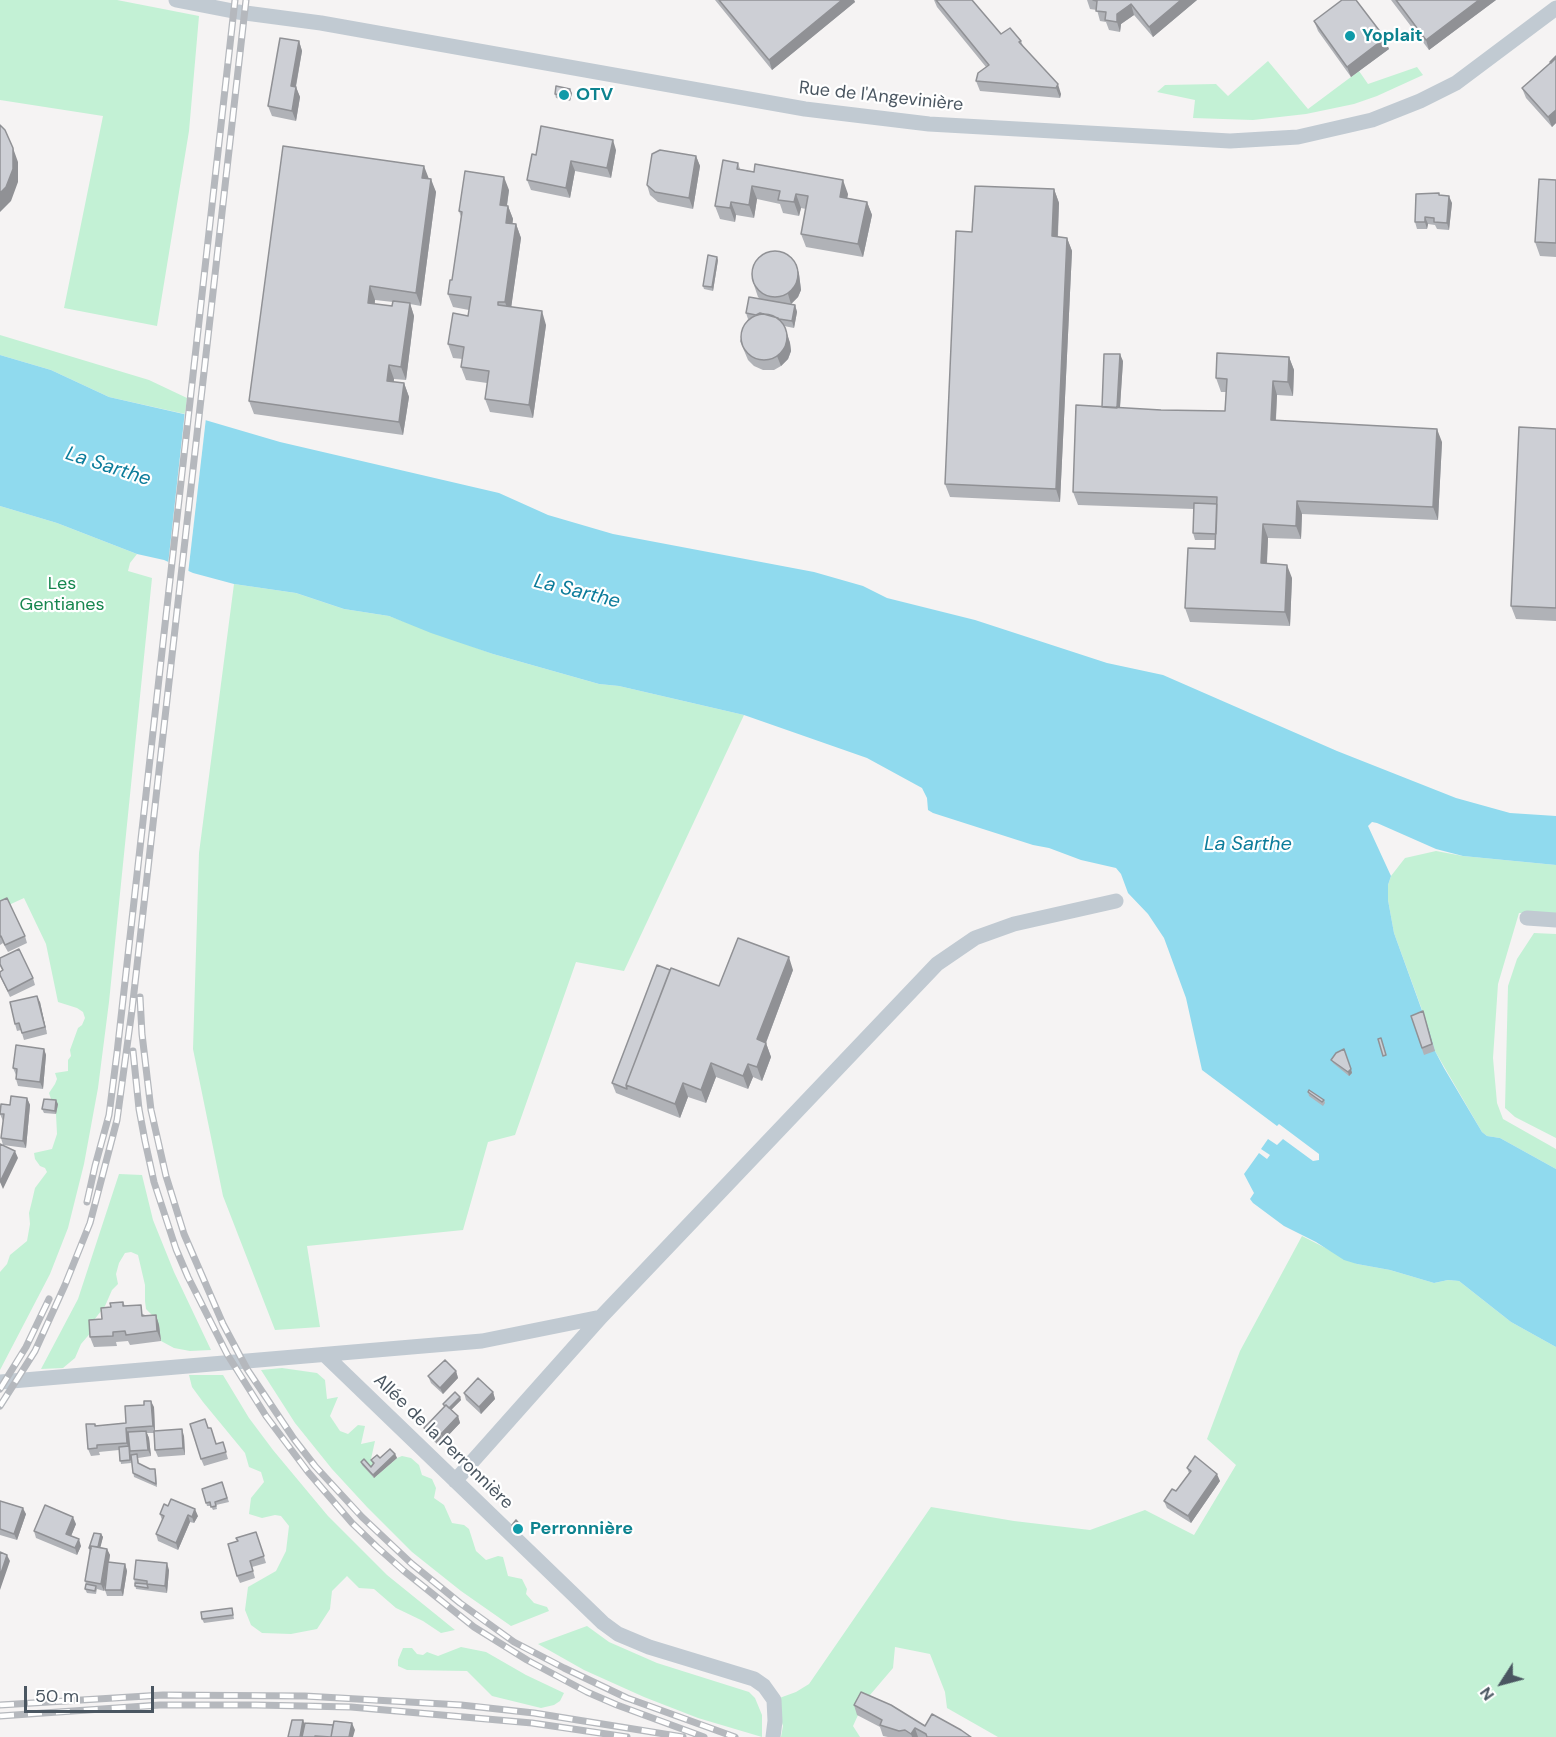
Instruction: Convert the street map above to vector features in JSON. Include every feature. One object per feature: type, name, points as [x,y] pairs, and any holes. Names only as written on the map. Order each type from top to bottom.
[{"type":"street","name":"Rue de l'Angevinière","points":[[176,0],[238,12],[321,23],[805,109],[929,124],[1230,141],[1298,137],[1372,120],[1420,101],[1456,82],[1556,8]]},
{"type":"street","points":[[455,1481],[601,1317],[937,963],[975,938],[1014,924],[1116,901]]},
{"type":"street","points":[[1527,918],[1556,920]]},
{"type":"street","points":[[0,1383],[482,1341],[601,1317]]},
{"type":"street","name":"Allée de la Perronnière","points":[[325,1355],[603,1623],[618,1634],[649,1647],[754,1679],[764,1686],[774,1700],[773,1737]]},
{"type":"green space","points":[[0,0],[117,0],[199,16],[189,131],[157,326],[64,308],[103,116],[0,100]]},
{"type":"green space","points":[[1268,61],[1308,109],[1359,71],[1368,84],[1417,67],[1423,75],[1354,104],[1306,114],[1253,120],[1193,118],[1195,100],[1157,92],[1165,85],[1216,84],[1228,96]]},
{"type":"green space","points":[[0,335],[149,380],[187,398],[185,414],[109,397],[51,370],[0,355]]},
{"type":"green space","name":"Les Gentianes","points":[[0,506],[57,523],[137,554],[130,563],[128,571],[152,578],[109,1002],[98,1088],[84,1164],[68,1228],[50,1274],[0,1370],[0,1272],[7,1264],[10,1255],[27,1241],[29,1213],[35,1188],[47,1172],[35,1159],[34,1153],[52,1149],[57,1134],[56,1114],[49,1093],[57,1079],[55,1073],[68,1071],[70,1050],[78,1028],[85,1018],[83,1012],[77,1008],[58,1002],[46,944],[24,898],[0,909]]},
{"type":"green space","points":[[234,584],[296,593],[344,609],[389,616],[493,654],[599,684],[619,686],[744,715],[624,971],[576,962],[515,1135],[488,1142],[463,1230],[307,1246],[320,1327],[275,1330],[223,1196],[193,1049],[199,853]]},
{"type":"green space","points":[[1436,851],[1463,856],[1556,865],[1556,915],[1519,913],[1498,984],[1493,1058],[1497,1103],[1503,1119],[1556,1149],[1556,1169],[1500,1138],[1487,1136],[1482,1132],[1435,1051],[1394,933],[1388,900],[1388,885],[1391,876],[1405,858]]},
{"type":"green space","points":[[1534,933],[1556,934],[1556,1138],[1515,1117],[1505,1108],[1508,986],[1517,959]]},
{"type":"green space","points":[[119,1174],[142,1175],[153,1220],[174,1272],[211,1350],[190,1351],[174,1348],[161,1341],[156,1319],[146,1309],[145,1285],[138,1255],[131,1252],[125,1253],[119,1263],[116,1274],[118,1284],[94,1320],[93,1330],[81,1344],[75,1358],[63,1368],[41,1369],[78,1299]]},
{"type":"green space","points":[[1302,1236],[1357,1264],[1390,1270],[1434,1283],[1448,1280],[1459,1281],[1511,1322],[1556,1347],[1556,1737],[998,1737],[947,1708],[945,1692],[930,1654],[895,1647],[893,1668],[864,1702],[853,1726],[860,1737],[781,1737],[783,1726],[774,1700],[796,1692],[809,1684],[931,1507],[1014,1521],[1090,1530],[1145,1510],[1194,1535],[1236,1465],[1207,1439],[1240,1351]]},
{"type":"green space","points":[[282,1368],[317,1373],[325,1380],[327,1399],[338,1397],[330,1416],[340,1431],[348,1434],[358,1425],[365,1426],[361,1444],[375,1441],[371,1459],[375,1467],[374,1478],[402,1456],[411,1458],[419,1465],[422,1475],[432,1479],[436,1488],[434,1498],[444,1505],[452,1523],[464,1525],[469,1529],[476,1551],[486,1560],[498,1556],[503,1557],[508,1576],[522,1579],[527,1589],[526,1594],[534,1603],[547,1607],[549,1611],[511,1626],[461,1591],[412,1552],[332,1469],[295,1423],[261,1370]]},
{"type":"green space","points":[[189,1375],[223,1375],[249,1418],[328,1516],[387,1575],[455,1630],[441,1633],[396,1608],[374,1589],[359,1588],[347,1576],[332,1591],[330,1609],[317,1629],[291,1634],[262,1633],[251,1625],[245,1610],[248,1587],[276,1571],[286,1551],[289,1526],[281,1516],[262,1518],[249,1514],[251,1498],[264,1482],[261,1472],[249,1467],[245,1453],[192,1387]]},
{"type":"green space","points":[[587,1626],[609,1642],[657,1663],[749,1692],[755,1698],[762,1715],[762,1737],[698,1718],[644,1697],[584,1670],[538,1644]]},
{"type":"green space","points":[[461,1647],[486,1652],[564,1693],[560,1701],[554,1705],[541,1708],[492,1696],[467,1671],[407,1670],[398,1666],[403,1648],[412,1648],[417,1654],[423,1655],[427,1652],[438,1656]]},
{"type":"water","name":"La Sarthe","points":[[0,355],[51,370],[109,397],[188,415],[280,442],[499,493],[548,515],[613,534],[814,572],[863,586],[887,598],[975,620],[1107,663],[1163,675],[1337,751],[1456,798],[1510,813],[1556,816],[1556,865],[1463,856],[1436,849],[1377,823],[1372,822],[1368,826],[1391,876],[1388,885],[1388,900],[1394,933],[1435,1051],[1444,1068],[1482,1132],[1487,1136],[1500,1138],[1556,1169],[1556,1347],[1511,1322],[1459,1281],[1448,1280],[1434,1283],[1344,1260],[1316,1242],[1284,1226],[1253,1203],[1250,1199],[1254,1193],[1244,1174],[1259,1153],[1267,1159],[1270,1155],[1261,1149],[1268,1139],[1277,1145],[1283,1139],[1313,1161],[1319,1160],[1319,1154],[1202,1070],[1186,998],[1164,938],[1148,914],[1128,893],[1121,874],[1116,868],[1081,860],[933,813],[928,810],[927,798],[922,788],[867,758],[744,715],[619,686],[599,684],[493,654],[389,616],[344,609],[296,593],[234,584],[193,573],[164,560],[137,554],[57,523],[0,506]]},
{"type":"pier","points":[[185,411],[206,418],[188,574],[168,565]]},
{"type":"building","points":[[719,0],[842,0],[769,60]]},
{"type":"building","points":[[936,0],[972,0],[1001,34],[1010,28],[1021,41],[1019,42],[1058,84],[1056,88],[976,81],[978,73],[989,65]]},
{"type":"building","points":[[1093,0],[1181,0],[1149,27],[1131,4],[1117,14],[1117,22],[1105,20],[1106,12],[1096,11],[1097,1]]},
{"type":"building","name":"Yoplait","points":[[1342,0],[1356,0],[1385,38],[1347,67],[1314,21]]},
{"type":"building","name":"Yoplait","points":[[1396,0],[1479,0],[1426,40]]},
{"type":"building","points":[[280,38],[299,41],[291,86],[296,87],[292,111],[268,106]]},
{"type":"building","points":[[1556,58],[1556,110],[1548,117],[1522,88]]},
{"type":"building","points":[[556,86],[570,89],[569,97],[555,94]]},
{"type":"building","points":[[0,125],[5,130],[13,148],[13,169],[6,187],[0,193]]},
{"type":"building","points":[[541,126],[613,140],[607,168],[571,161],[566,188],[527,180],[532,154],[536,155]]},
{"type":"building","points":[[283,146],[424,166],[422,178],[431,179],[416,293],[370,286],[368,303],[392,306],[393,301],[410,303],[401,367],[389,365],[387,381],[404,383],[399,422],[249,401]]},
{"type":"building","points":[[660,150],[696,156],[689,198],[655,192],[647,185],[652,154]]},
{"type":"building","points":[[723,160],[738,163],[737,169],[754,172],[755,164],[843,180],[840,197],[867,202],[858,244],[801,234],[808,196],[796,194],[794,202],[778,200],[780,191],[752,186],[749,205],[731,202],[730,208],[715,206]]},
{"type":"building","points":[[465,171],[504,177],[500,205],[508,206],[506,223],[516,224],[505,302],[498,302],[498,305],[542,311],[529,405],[485,399],[489,371],[461,367],[464,347],[448,344],[453,313],[468,316],[471,297],[448,294],[462,212],[459,211]]},
{"type":"building","points":[[1539,179],[1556,180],[1556,243],[1535,242]]},
{"type":"building","points":[[975,186],[1054,189],[1052,236],[1067,238],[1056,489],[945,484],[956,231],[972,232]]},
{"type":"building","points":[[1439,193],[1439,195],[1449,196],[1447,223],[1434,222],[1434,218],[1425,217],[1425,222],[1415,222],[1416,194]]},
{"type":"building","points":[[775,251],[791,258],[798,274],[791,290],[775,297],[759,290],[752,274],[759,258]]},
{"type":"building","points":[[708,255],[717,257],[712,287],[703,286]]},
{"type":"building","points":[[749,297],[795,305],[792,321],[760,313],[756,315],[746,313]]},
{"type":"building","points":[[764,314],[780,321],[787,337],[780,353],[764,360],[748,353],[741,337],[748,321]]},
{"type":"building","points":[[1217,353],[1289,357],[1288,382],[1273,381],[1271,420],[1437,429],[1433,507],[1297,501],[1296,526],[1263,524],[1261,563],[1287,565],[1285,612],[1185,608],[1188,548],[1215,549],[1217,497],[1073,492],[1076,405],[1225,411],[1227,379],[1216,378]]},
{"type":"building","points":[[1104,354],[1120,354],[1117,408],[1102,407]]},
{"type":"building","points":[[1519,427],[1556,429],[1556,608],[1511,606]]},
{"type":"building","points":[[1194,503],[1217,504],[1216,534],[1193,533]]},
{"type":"building","points":[[7,898],[25,936],[5,945],[0,937],[0,901]]},
{"type":"building","points":[[738,938],[789,957],[757,1039],[766,1043],[757,1067],[748,1064],[743,1076],[711,1063],[701,1090],[683,1083],[675,1104],[626,1085],[671,968],[719,986]]},
{"type":"building","points":[[19,949],[33,978],[8,991],[0,975],[3,970],[0,958]]},
{"type":"building","points":[[657,965],[670,970],[626,1085],[627,1089],[612,1083]]},
{"type":"building","points":[[37,996],[45,1027],[22,1033],[19,1023],[15,1024],[10,1002]]},
{"type":"building","points":[[1423,1011],[1432,1044],[1422,1048],[1411,1016]]},
{"type":"building","points":[[1381,1038],[1386,1055],[1383,1056],[1378,1039]]},
{"type":"building","points":[[16,1045],[44,1049],[40,1082],[16,1079],[17,1069],[13,1068]]},
{"type":"building","points":[[1344,1049],[1351,1069],[1348,1072],[1331,1060],[1336,1053]]},
{"type":"building","points":[[1309,1090],[1324,1100],[1322,1102],[1308,1092]]},
{"type":"building","points":[[11,1096],[27,1098],[23,1141],[1,1138],[4,1114],[0,1114],[1,1104],[10,1105]]},
{"type":"building","points":[[44,1099],[56,1100],[55,1111],[42,1109]]},
{"type":"building","points":[[0,1144],[15,1151],[0,1182]]},
{"type":"building","points":[[123,1302],[123,1306],[141,1305],[142,1316],[156,1315],[157,1331],[126,1335],[125,1331],[113,1332],[113,1336],[90,1337],[89,1320],[102,1319],[101,1308],[111,1307],[110,1303]]},
{"type":"building","points":[[445,1360],[456,1371],[440,1388],[428,1376]]},
{"type":"building","points":[[478,1378],[493,1392],[479,1407],[464,1393]]},
{"type":"building","points":[[455,1392],[460,1397],[449,1408],[445,1406],[443,1404]]},
{"type":"building","points":[[144,1401],[151,1401],[153,1426],[126,1428],[127,1443],[97,1445],[97,1448],[88,1449],[86,1424],[95,1424],[95,1426],[126,1423],[125,1406],[144,1405]]},
{"type":"building","points":[[446,1405],[458,1416],[441,1434],[439,1432],[434,1437],[424,1428]]},
{"type":"building","points":[[205,1419],[208,1428],[211,1428],[216,1444],[223,1442],[226,1452],[201,1459],[190,1424]]},
{"type":"building","points":[[182,1429],[183,1448],[155,1450],[154,1431]]},
{"type":"building","points":[[146,1431],[148,1450],[130,1451],[128,1432]]},
{"type":"building","points":[[129,1446],[130,1460],[120,1461],[119,1447]]},
{"type":"building","points":[[390,1449],[395,1454],[373,1475],[361,1462],[364,1459],[371,1467],[374,1463],[371,1460],[377,1455],[380,1458]]},
{"type":"building","points":[[137,1454],[138,1463],[155,1469],[156,1484],[133,1473],[131,1455]]},
{"type":"building","points":[[1195,1456],[1217,1474],[1188,1516],[1164,1501],[1172,1489],[1176,1491],[1191,1471],[1187,1468]]},
{"type":"building","points":[[222,1482],[227,1498],[215,1502],[216,1506],[211,1507],[210,1502],[206,1503],[202,1489]]},
{"type":"building","points":[[171,1499],[195,1509],[192,1517],[188,1515],[176,1543],[156,1534],[164,1516],[160,1514],[164,1504],[168,1506]]},
{"type":"building","points":[[0,1501],[23,1508],[14,1534],[0,1529]]},
{"type":"building","points":[[45,1505],[73,1517],[66,1534],[79,1539],[75,1548],[34,1531]]},
{"type":"building","points":[[516,1520],[522,1527],[518,1531],[512,1525]]},
{"type":"building","points":[[256,1532],[264,1556],[250,1561],[253,1571],[237,1576],[228,1544],[238,1541],[236,1538]]},
{"type":"building","points":[[94,1533],[101,1534],[98,1547],[91,1546],[91,1549],[89,1548]]},
{"type":"building","points":[[91,1546],[107,1549],[101,1584],[85,1581]]},
{"type":"building","points":[[0,1552],[7,1555],[0,1576]]},
{"type":"building","points":[[136,1560],[167,1563],[165,1586],[147,1584],[147,1581],[134,1579]]},
{"type":"building","points":[[108,1562],[125,1564],[121,1590],[105,1590]]},
{"type":"building","points":[[135,1583],[147,1584],[148,1588],[135,1586]]},
{"type":"building","points":[[86,1584],[96,1586],[95,1591],[85,1589]]},
{"type":"building","points":[[232,1608],[233,1615],[202,1619],[201,1612]]},
{"type":"building","points":[[861,1692],[891,1705],[925,1726],[932,1714],[971,1737],[927,1737],[915,1728],[911,1734],[905,1730],[899,1731],[880,1725],[882,1720],[854,1705]]},
{"type":"building","points":[[292,1720],[303,1720],[300,1737],[288,1737]]},
{"type":"building","points":[[334,1721],[352,1723],[349,1737],[331,1737]]},
{"type":"building","points":[[305,1723],[333,1725],[331,1737],[302,1737]]},
{"type":"railway","points":[[87,1202],[109,1115],[117,1053],[235,0]]},
{"type":"railway","points":[[0,1406],[35,1351],[65,1285],[90,1223],[117,1120],[132,1010],[246,0]]},
{"type":"railway","points":[[140,997],[151,1110],[166,1176],[184,1234],[223,1324],[247,1369],[315,1466],[362,1517],[412,1564],[460,1603],[514,1642],[627,1698],[735,1737]]},
{"type":"railway","points":[[133,1051],[145,1141],[154,1182],[176,1249],[227,1354],[266,1416],[308,1472],[352,1523],[378,1548],[474,1627],[527,1660],[587,1692],[704,1737]]},
{"type":"railway","points":[[0,1389],[26,1347],[49,1299]]},
{"type":"railway","points":[[0,1705],[163,1695],[305,1696],[461,1705],[534,1713],[683,1737]]},
{"type":"railway","points":[[0,1716],[160,1705],[351,1707],[532,1723],[627,1737]]},
{"type":"place","name":"Yoplait","points":[[1350,36]]},
{"type":"place","name":"OTV","points":[[564,95]]},
{"type":"place","name":"Perronnière","points":[[518,1529]]}]
